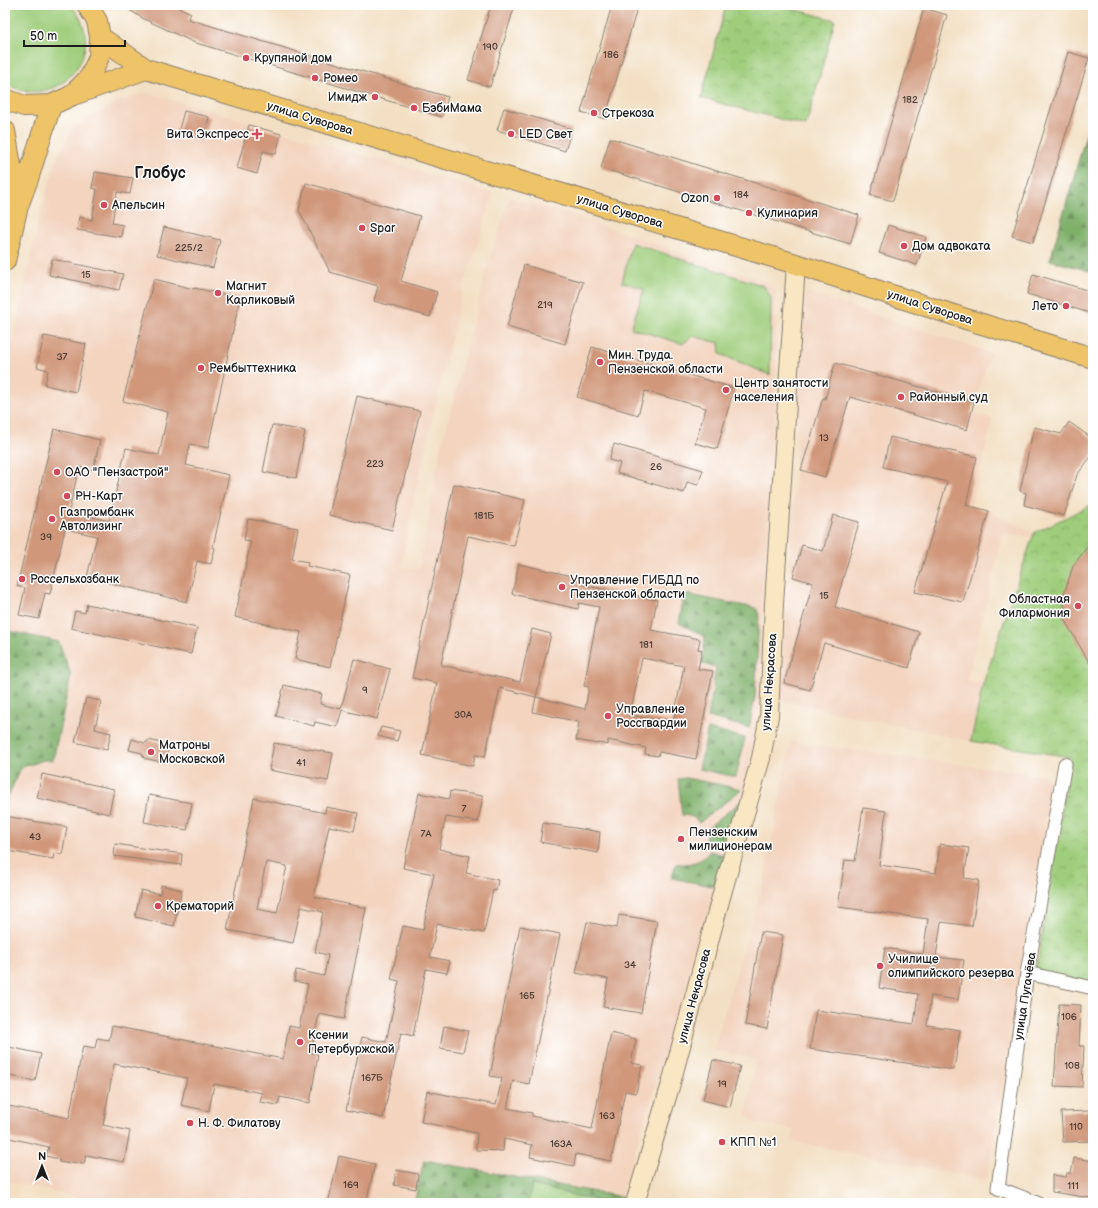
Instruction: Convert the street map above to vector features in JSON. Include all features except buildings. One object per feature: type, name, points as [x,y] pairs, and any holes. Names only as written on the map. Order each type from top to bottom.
[{"type":"main road","points":[[72,96],[90,77],[99,57],[100,37],[97,21],[87,5]]},
{"type":"main road","name":"улица Суворова","points":[[100,37],[146,69],[796,264],[1093,358]]},
{"type":"main road","points":[[5,99],[24,106],[51,105],[146,69]]},
{"type":"main road","points":[[5,261],[18,206],[51,105]]},
{"type":"main road","points":[[5,131],[18,206]]},
{"type":"main road","name":"улица Некрасова","points":[[635,1203],[670,1087],[721,897],[761,758],[769,716],[796,264]]},
{"type":"street","name":"улица Пугачёва","points":[[1036,1203],[998,1188],[1027,973],[1065,764]]},
{"type":"street","points":[[1027,973],[1093,988]]},
{"type":"shaded area","points":[[145,92],[494,193],[462,292],[413,501],[401,567],[419,569],[441,448],[489,260],[510,197],[583,219],[769,283],[776,292],[776,376],[772,477],[763,596],[760,699],[745,798],[619,1203],[101,1203],[5,1181],[5,794],[9,794],[20,768],[44,760],[59,642],[5,630],[5,376],[40,214],[57,158],[73,128],[111,105]]},
{"type":"shaded area","points":[[805,292],[991,353],[971,413],[993,419],[971,506],[989,511],[1032,532],[1031,537],[1003,533],[967,680],[983,684],[971,741],[779,700],[793,510]]},
{"type":"shaded area","name":"Училище олимпийского резерва","points":[[791,742],[1043,775],[1052,784],[987,1180],[791,1141],[794,1130],[754,1122],[746,1113],[756,1059],[713,1050],[764,881]]},
{"type":"green space","points":[[5,5],[70,5],[82,21],[85,39],[83,56],[74,71],[61,83],[45,90],[26,91],[5,83]]},
{"type":"green space","points":[[726,5],[778,5],[835,20],[806,126],[701,98]]},
{"type":"green space","points":[[1093,110],[1093,272],[1050,260]]},
{"type":"green space","points":[[632,243],[764,286],[771,298],[770,375],[720,354],[719,343],[692,336],[683,344],[631,328],[644,289],[622,282]]},
{"type":"green space","points":[[1093,504],[1093,984],[1036,971],[1070,757],[971,741],[983,684],[1034,533]]},
{"type":"green space","points":[[684,594],[756,608],[759,615],[755,697],[749,728],[708,717],[716,667],[702,664],[705,637],[679,623]]},
{"type":"green space","points":[[5,630],[59,642],[71,675],[53,760],[44,760],[20,768],[9,795],[5,794]]},
{"type":"green space","points":[[708,729],[745,738],[736,777],[699,769]]},
{"type":"green space","points":[[686,778],[742,789],[699,823],[694,818],[682,815],[678,779]]},
{"type":"green space","points":[[745,798],[730,846],[705,840],[707,835],[705,830]]},
{"type":"green space","points":[[710,851],[727,856],[717,887],[671,878],[676,864],[695,862],[704,858]]},
{"type":"green space","points":[[424,1160],[622,1197],[619,1203],[606,1203],[533,1185],[528,1203],[414,1203]]},
{"type":"green space","points":[[532,1185],[606,1203],[528,1203]]},
{"type":"place","name":"Крупяной дом","points":[[246,58]]},
{"type":"place","name":"Ромео","points":[[315,78]]},
{"type":"place","name":"Имидж","points":[[375,97]]},
{"type":"place","name":"БэбиМама","points":[[414,108]]},
{"type":"place","name":"Стрекоза","points":[[594,113]]},
{"type":"place","name":"Вита Экспресс","points":[[257,134]]},
{"type":"place","name":"LED Свет","points":[[511,134]]},
{"type":"place","name":"Ozon","points":[[717,198]]},
{"type":"place","name":"Апельсин","points":[[104,205]]},
{"type":"place","name":"Кулинария","points":[[749,213]]},
{"type":"place","name":"Spar","points":[[362,228]]},
{"type":"place","name":"Дом адвоката","points":[[904,246]]},
{"type":"place","name":"Магнит Карликовый","points":[[218,293]]},
{"type":"place","name":"Лето","points":[[1066,306]]},
{"type":"place","name":"Мин. Труда. Пензенской области","points":[[600,362]]},
{"type":"place","name":"Рембыттехника","points":[[201,368]]},
{"type":"place","name":"Центр занятости населения","points":[[726,390]]},
{"type":"place","name":"Районный суд","points":[[901,397]]},
{"type":"place","name":"ОАО \"Пензастрой\"","points":[[57,472]]},
{"type":"place","name":"РН-Карт","points":[[67,496]]},
{"type":"place","name":"Газпромбанк Автолизинг","points":[[52,519]]},
{"type":"place","name":"Россельхозбанк","points":[[22,579]]},
{"type":"place","name":"Управление ГИБДД по Пензенской области","points":[[562,587]]},
{"type":"place","name":"Областная Филармония","points":[[1078,606]]},
{"type":"place","name":"Управление Россгвардии","points":[[608,716]]},
{"type":"place","name":"Матроны Московской","points":[[151,752]]},
{"type":"place","name":"Пензенским милиционерам","points":[[681,839]]},
{"type":"place","name":"Крематорий","points":[[158,906]]},
{"type":"place","name":"Училище олимпийского резерва","points":[[880,966]]},
{"type":"place","name":"Ксении Петербуржской","points":[[300,1042]]},
{"type":"place","name":"Н. Ф. Филатову","points":[[190,1123]]},
{"type":"place","name":"КПП №1","points":[[722,1142]]},
{"type":"district","name":"Глобус","points":[[160,172]]}]
